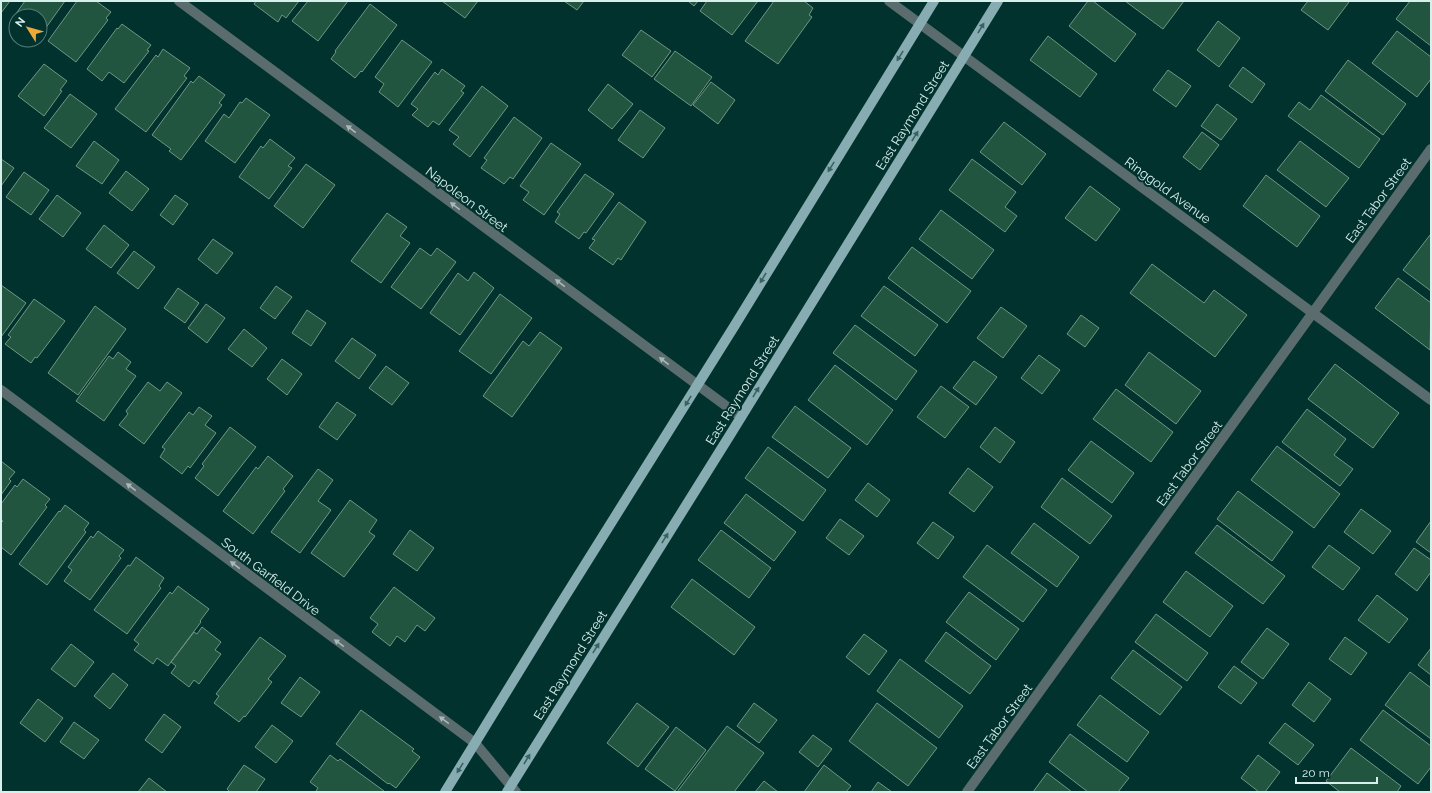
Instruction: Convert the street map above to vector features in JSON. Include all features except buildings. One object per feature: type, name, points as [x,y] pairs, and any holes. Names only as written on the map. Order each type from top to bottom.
[{"type":"main road","points":[[445,792],[934,1]]},
{"type":"main road","name":"East Raymond Street","points":[[511,790],[998,1]]},
{"type":"street","name":"Napoleon Street","points":[[179,1],[741,417]]},
{"type":"street","name":"Ringgold Avenue","points":[[889,1],[1431,400]]},
{"type":"street","name":"East Tabor Street","points":[[967,792],[1431,149]]},
{"type":"street","name":"South Garfield Drive","points":[[1,390],[475,743],[511,790]]}]
